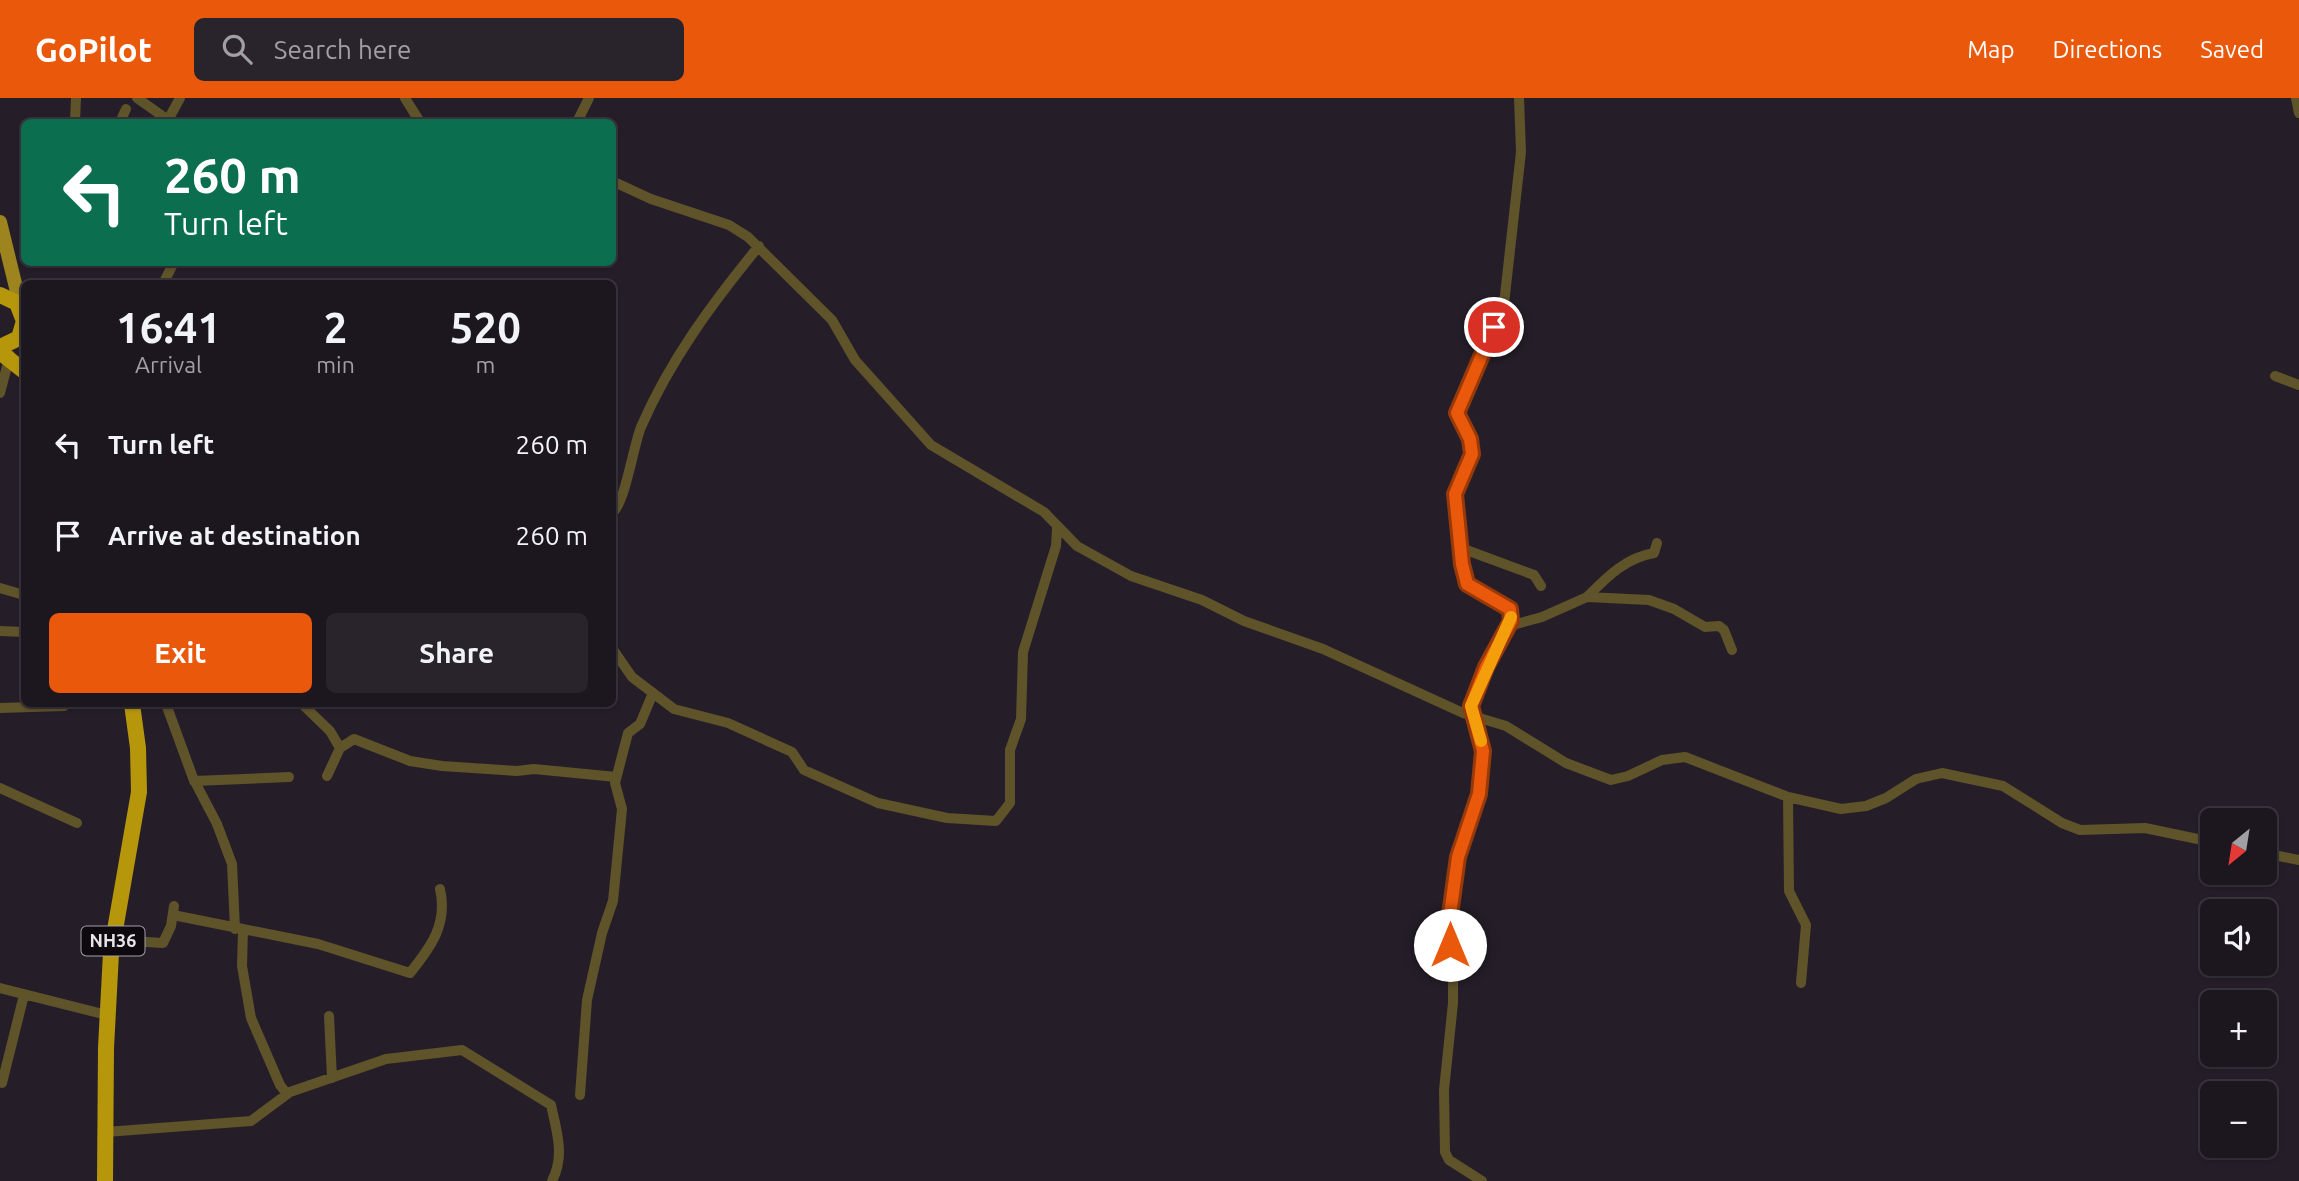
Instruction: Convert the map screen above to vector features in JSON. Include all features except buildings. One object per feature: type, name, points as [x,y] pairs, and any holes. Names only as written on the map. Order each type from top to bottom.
[{"type":"highway","points":[[0,295],[12,299],[21,314]]},
{"type":"highway","points":[[21,328],[19,338],[3,352],[21,368]]},
{"type":"highway","name":"NH36","points":[[105,1181],[107,1016],[113,940],[138,792],[138,748],[132,707]]},
{"type":"main road","points":[[0,222],[21,309]]},
{"type":"street","points":[[75,119],[76,98]]},
{"type":"street","points":[[137,98],[166,119]]},
{"type":"street","points":[[170,119],[180,98]]},
{"type":"street","points":[[405,98],[418,119]]},
{"type":"street","points":[[578,119],[589,98]]},
{"type":"street","points":[[1482,1181],[1449,1160],[1445,1152],[1444,1090],[1453,1003],[1448,929],[1461,840],[1479,794],[1483,751],[1471,706],[1486,667],[1509,626],[1510,609],[1467,584],[1455,494],[1472,454],[1470,439],[1457,413],[1504,304],[1521,152],[1519,98]]},
{"type":"street","points":[[2296,98],[2299,113]]},
{"type":"street","points":[[121,119],[125,109]]},
{"type":"street","points":[[616,183],[651,199],[729,225],[759,246],[832,320],[855,360],[931,445],[1044,512],[1077,546],[1131,576],[1202,600],[1244,621],[1323,649],[1476,717],[1506,726],[1566,764],[1611,779],[1628,776],[1662,760],[1685,757],[1788,797],[1841,809],[1866,806],[1886,798],[1916,779],[1942,773],[2003,786],[2062,823],[2080,830],[2146,828],[2200,839]]},
{"type":"street","points":[[616,511],[626,484],[632,448],[655,396],[684,345],[759,246]]},
{"type":"street","points":[[0,393],[3,352]]},
{"type":"street","points":[[2275,376],[2299,385]]},
{"type":"street","points":[[616,654],[632,677],[674,709],[728,723],[792,752],[804,769],[878,803],[947,818],[996,821],[1010,803],[1010,750],[1021,719],[1023,652],[1056,546],[1057,528]]},
{"type":"street","points":[[1509,626],[1542,617],[1587,597],[1617,568],[1639,556],[1654,553],[1657,544]]},
{"type":"street","points":[[1461,548],[1534,575],[1541,586]]},
{"type":"street","points":[[0,588],[21,594]]},
{"type":"street","points":[[1587,597],[1649,600],[1674,609],[1705,627],[1718,626],[1724,630],[1731,650]]},
{"type":"street","points":[[0,631],[21,632]]},
{"type":"street","points":[[580,1096],[587,1000],[602,933],[614,901],[622,809],[615,783],[628,733],[640,724],[653,693]]},
{"type":"street","points":[[0,708],[32,707]]},
{"type":"street","points":[[167,707],[194,781],[217,824],[232,864],[242,966],[251,1018],[287,1094]]},
{"type":"street","points":[[305,707],[330,731],[340,748]]},
{"type":"street","points":[[327,776],[340,748],[354,739],[410,761],[442,766],[517,771],[534,769],[616,778]]},
{"type":"street","points":[[194,781],[289,777]]},
{"type":"street","points":[[0,788],[77,824]]},
{"type":"street","points":[[1788,797],[1789,891],[1806,925],[1801,984]]},
{"type":"street","points":[[2277,856],[2299,860]]},
{"type":"street","points":[[113,940],[163,943],[174,911],[239,930],[318,944],[410,973],[434,943],[444,908],[440,889]]},
{"type":"street","points":[[0,988],[107,1016]]},
{"type":"street","points":[[2,1083],[24,995]]},
{"type":"street","points":[[329,1016],[332,1078]]},
{"type":"street","points":[[106,1132],[251,1121],[287,1094],[386,1059],[462,1050],[551,1105],[560,1148],[559,1167],[552,1181]]},
{"type":"slow traffic","points":[[1481,741],[1471,706],[1486,667],[1509,626],[1511,617]]},
{"type":"route","points":[[1450,945],[1448,929],[1453,884],[1461,840],[1479,794],[1479,768],[1483,751],[1471,706],[1486,667],[1511,621],[1510,609],[1501,601],[1467,584],[1462,564],[1455,494],[1472,454],[1470,439],[1457,413],[1494,327]]}]
